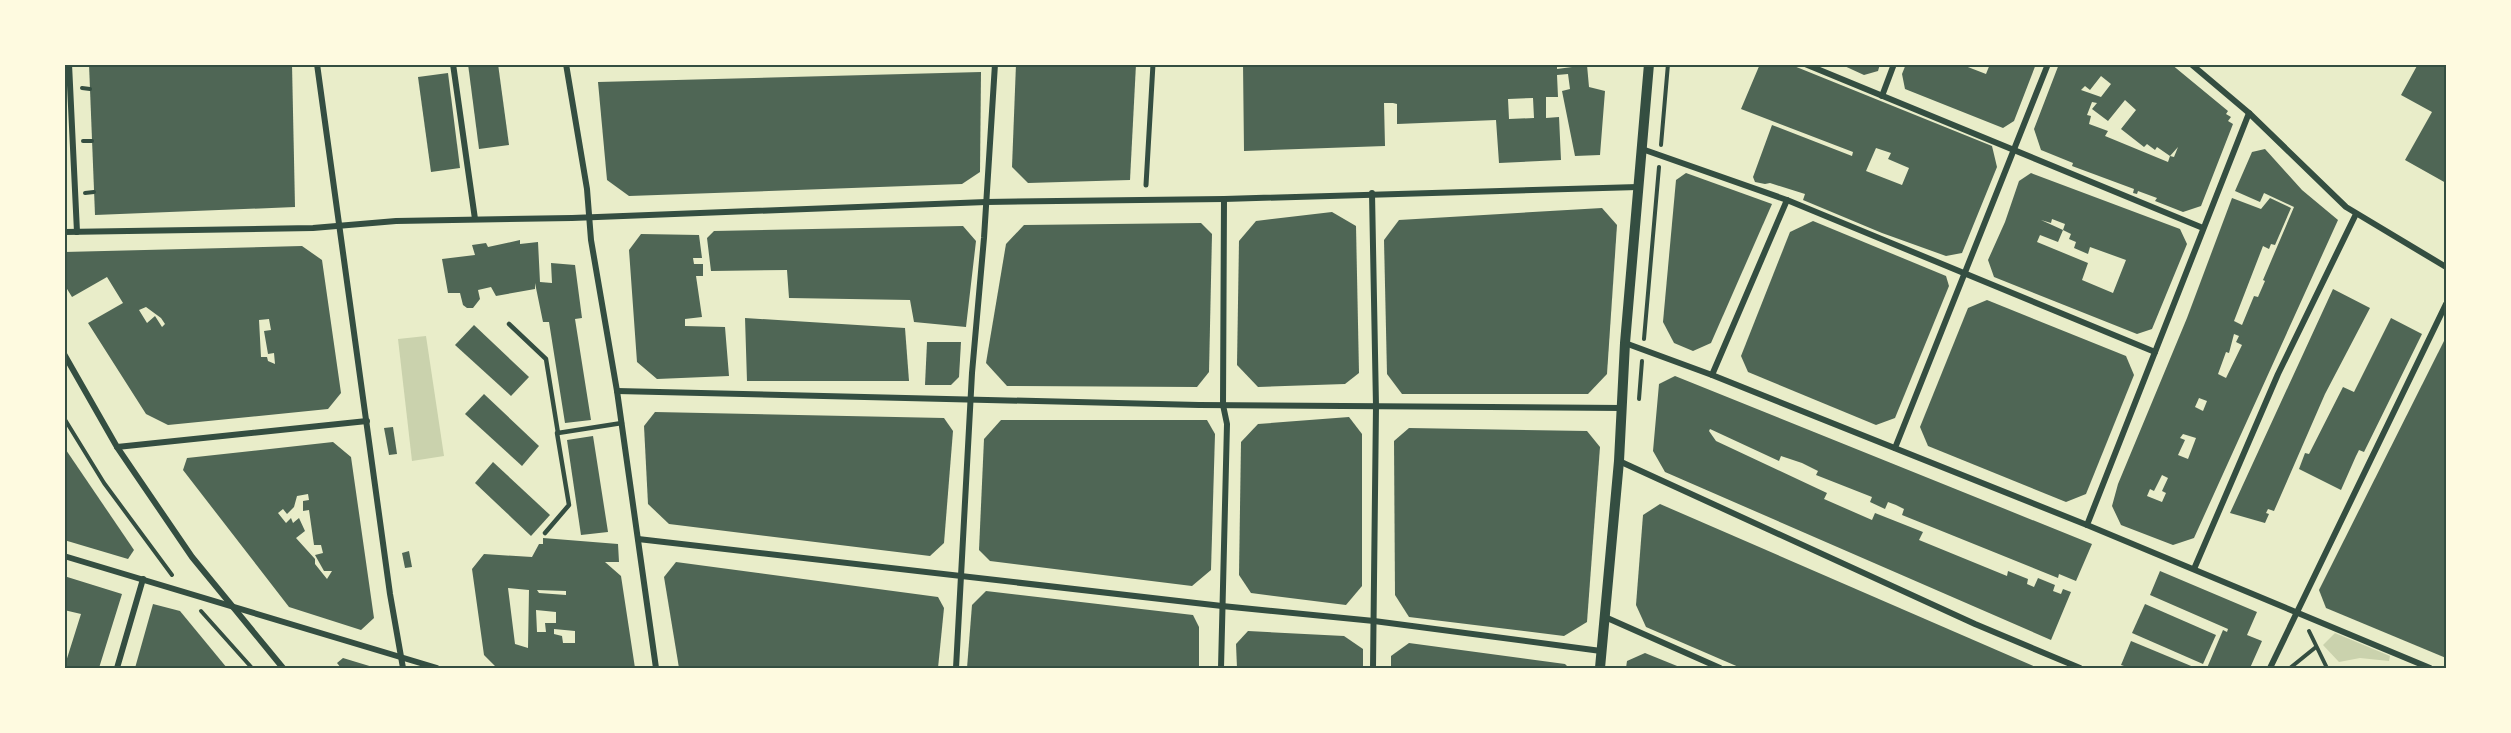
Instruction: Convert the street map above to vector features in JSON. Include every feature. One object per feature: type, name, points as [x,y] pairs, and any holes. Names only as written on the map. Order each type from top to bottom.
[{"type":"street","points":[[69,64],[77,232]]},
{"type":"street","points":[[317,64],[390,594],[403,658],[403,669]]},
{"type":"street","points":[[453,64],[475,219]]},
{"type":"street","points":[[566,64],[587,189],[591,240],[622,423],[656,669]]},
{"type":"street","points":[[956,669],[971,399],[995,64]]},
{"type":"street","points":[[1146,185],[1153,64]]},
{"type":"street","points":[[1600,669],[1619,461],[1625,343],[1649,64]]},
{"type":"street","points":[[1805,64],[2202,228]]},
{"type":"street","points":[[1882,96],[1894,64]]},
{"type":"street","points":[[1895,448],[2048,64]]},
{"type":"street","points":[[2191,64],[2249,113],[2356,214],[2446,267]]},
{"type":"street","points":[[2087,525],[2249,113]]},
{"type":"street","points":[[1642,149],[1787,200],[2155,352]]},
{"type":"street","points":[[64,232],[340,226],[396,221],[590,217],[986,202],[1224,199],[1638,186]]},
{"type":"street","points":[[1372,193],[1376,406],[1373,669]]},
{"type":"street","points":[[1221,669],[1227,424],[1222,405],[1224,199]]},
{"type":"street","points":[[1712,375],[1787,200]]},
{"type":"street","points":[[2194,569],[2278,374],[2356,214]]},
{"type":"street","points":[[2270,669],[2295,613],[2446,304]]},
{"type":"street","points":[[1625,343],[1712,375],[2087,525],[2430,669]]},
{"type":"street","points":[[64,354],[117,447],[192,556],[283,669]]},
{"type":"street","points":[[617,391],[1222,405],[1623,408]]},
{"type":"street","points":[[117,447],[367,421]]},
{"type":"street","points":[[1619,461],[1975,624],[2080,669]]},
{"type":"street","points":[[638,539],[961,577],[1374,621],[1601,651]]},
{"type":"street","points":[[64,556],[379,649],[437,669]]},
{"type":"street","points":[[117,669],[143,579]]},
{"type":"street","points":[[1604,616],[1720,669]]},
{"type":"lane","points":[[509,324],[546,359],[569,505],[545,533]]},
{"type":"lane","points":[[557,433],[622,423]]},
{"type":"path","points":[[1638,410],[1668,64]]},
{"type":"path","points":[[82,88],[90,89]]},
{"type":"path","points":[[64,418],[104,483],[185,592],[252,669]]},
{"type":"path","points":[[2306,625],[2327,669]]},
{"type":"path","points":[[2290,669],[2316,647]]},
{"type":"green space","points":[[426,336],[444,456],[412,461],[398,339]]},
{"type":"green space","points":[[2335,633],[2390,656],[2389,661],[2360,658],[2339,662],[2323,645]]},
{"type":"building","points":[[89,64],[292,64],[295,207],[95,215]]},
{"type":"building","points":[[468,64],[498,64],[509,145],[479,149]]},
{"type":"building","points":[[1016,64],[1136,64],[1130,180],[1028,183],[1012,167]]},
{"type":"building","points":[[1243,64],[1557,64],[1557,69],[1587,65],[1589,87],[1605,91],[1600,155],[1575,156],[1562,91],[1570,89],[1568,74],[1557,75],[1558,97],[1546,97],[1546,118],[1559,117],[1561,160],[1499,163],[1496,120],[1397,124],[1397,104],[1393,103],[1384,103],[1385,146],[1244,151]],"holes":[[[1533,98],[1534,118],[1509,119],[1508,99]]]},
{"type":"building","points":[[1760,64],[1789,64],[1992,146],[1997,167],[1962,253],[1946,256],[1882,233],[1803,200],[1805,194],[1770,183],[1755,182],[1753,177],[1772,125],[1852,156],[1853,152],[1741,109]],"holes":[[[1876,148],[1891,153],[1888,159],[1909,168],[1902,185],[1866,171]]]},
{"type":"building","points":[[1840,64],[1880,64],[1878,71],[1864,75]]},
{"type":"building","points":[[1906,64],[1960,64],[1986,74],[1990,64],[2036,64],[2014,121],[2003,128],[1905,89],[1902,74]]},
{"type":"building","points":[[2059,64],[2171,64],[2228,111],[2226,114],[2231,117],[2228,121],[2233,124],[2201,206],[2183,212],[2155,201],[2157,198],[2138,191],[2137,194],[2133,193],[2134,189],[2072,166],[2073,163],[2041,150],[2034,129]],"holes":[[[2101,76],[2111,84],[2101,97],[2081,90],[2085,86],[2090,90]],[[2125,100],[2136,110],[2121,129],[2144,147],[2147,144],[2155,150],[2157,147],[2170,156],[2168,162],[2105,136],[2108,131],[2089,124],[2091,116],[2087,115],[2092,102],[2097,103],[2092,109],[2108,121]]]},
{"type":"building","points":[[2418,64],[2446,64],[2446,183],[2405,160],[2432,112],[2401,95]]},
{"type":"building","points":[[981,72],[980,172],[962,184],[629,196],[607,180],[598,82]]},
{"type":"building","points":[[448,73],[460,168],[431,172],[418,77]]},
{"type":"building","points":[[2265,149],[2302,190],[2338,220],[2194,538],[2173,545],[2121,525],[2112,506],[2118,484],[2187,318],[2232,198],[2261,209],[2270,198],[2291,208],[2275,245],[2271,244],[2269,249],[2263,246],[2234,321],[2242,325],[2254,296],[2258,297],[2265,281],[2263,280],[2294,207],[2264,193],[2260,202],[2235,191],[2252,152]],"holes":[[[2234,334],[2239,336],[2236,342],[2242,345],[2226,378],[2218,374],[2226,352],[2229,353]],[[2199,398],[2207,401],[2203,411],[2195,407]],[[2183,434],[2196,438],[2188,459],[2178,455],[2185,440],[2180,438]],[[2162,475],[2168,478],[2162,491],[2166,493],[2162,502],[2147,496],[2150,489],[2154,491]]]},
{"type":"building","points":[[1686,173],[1772,204],[1711,343],[1693,351],[1674,343],[1663,322],[1676,180]]},
{"type":"building","points":[[2031,173],[2180,229],[2187,244],[2152,329],[2137,334],[1994,277],[1988,260],[2005,222],[2019,181]],"holes":[[[2052,219],[2065,224],[2063,230],[2041,220],[2051,223]],[[2063,230],[2071,234],[2069,239],[2076,242],[2074,248],[2088,254],[2090,247],[2126,260],[2113,293],[2082,280],[2088,263],[2037,242],[2040,235],[2058,242]]]},
{"type":"building","points":[[1602,208],[1617,225],[1607,374],[1588,394],[1402,394],[1387,374],[1384,240],[1399,220]]},
{"type":"building","points":[[1332,212],[1356,226],[1359,373],[1345,384],[1258,387],[1237,365],[1239,241],[1256,221]]},
{"type":"building","points":[[1813,221],[1946,276],[1949,286],[1895,418],[1876,425],[1748,372],[1741,356],[1790,232]]},
{"type":"building","points":[[1201,223],[1212,234],[1209,372],[1197,387],[1007,386],[986,363],[1006,244],[1024,225]]},
{"type":"building","points":[[963,226],[976,241],[966,327],[914,322],[910,300],[789,298],[787,270],[711,271],[707,238],[714,231]]},
{"type":"building","points":[[641,234],[699,235],[702,258],[693,258],[694,264],[703,264],[703,276],[696,276],[702,317],[685,319],[685,326],[725,327],[729,376],[657,379],[637,362],[629,250]]},
{"type":"building","points":[[520,240],[520,244],[538,242],[540,282],[552,283],[551,263],[575,265],[582,318],[575,319],[591,420],[565,423],[549,322],[543,322],[535,283],[535,289],[496,296],[491,287],[478,290],[480,299],[473,308],[463,305],[460,293],[448,293],[442,259],[475,255],[472,245],[486,243],[488,247]]},
{"type":"building","points":[[302,246],[322,260],[341,393],[328,409],[168,425],[146,414],[88,323],[123,303],[107,277],[72,297],[64,284],[64,252]],"holes":[[[146,307],[161,318],[165,324],[162,327],[155,316],[147,323],[139,310]],[[269,319],[271,330],[264,331],[268,354],[274,353],[275,364],[268,361],[267,357],[261,357],[259,320]]]},
{"type":"building","points":[[2333,289],[2370,308],[2325,394],[2274,511],[2268,509],[2266,513],[2269,514],[2265,523],[2230,513]]},
{"type":"building","points":[[1987,300],[2126,356],[2134,375],[2086,494],[2066,502],[1928,446],[1920,427],[1968,308]]},
{"type":"building","points":[[745,318],[905,328],[909,381],[747,381]]},
{"type":"building","points":[[2391,318],[2422,334],[2364,452],[2359,450],[2341,490],[2299,469],[2305,453],[2309,454],[2343,387],[2354,392]]},
{"type":"building","points":[[474,325],[529,377],[511,396],[455,345]]},
{"type":"building","points":[[2446,337],[2446,658],[2326,608],[2319,590]]},
{"type":"building","points":[[927,342],[961,342],[959,377],[951,385],[925,385]]},
{"type":"building","points":[[1675,376],[2092,544],[2076,581],[2059,574],[2058,578],[1902,515],[1904,509],[1896,505],[1888,502],[1885,509],[1870,502],[1872,497],[1816,475],[1818,471],[1802,463],[1781,456],[1779,461],[1710,429],[1709,431],[1716,441],[1827,493],[1824,499],[1872,520],[1875,513],[1923,532],[1919,540],[2007,576],[2008,571],[2028,579],[2027,584],[2034,587],[2038,578],[2055,585],[2053,591],[2061,594],[2063,589],[2071,592],[2051,640],[1665,472],[1653,451],[1659,384]]},
{"type":"building","points":[[484,394],[539,446],[522,466],[465,414]]},
{"type":"building","points":[[655,412],[944,418],[953,431],[944,543],[930,556],[669,524],[648,504],[644,426]]},
{"type":"building","points":[[1349,417],[1362,434],[1362,586],[1346,605],[1251,593],[1239,575],[1241,442],[1258,424]]},
{"type":"building","points":[[1001,420],[1207,420],[1215,434],[1211,570],[1192,586],[990,561],[979,550],[984,439]]},
{"type":"building","points":[[393,427],[397,454],[389,455],[384,428]]},
{"type":"building","points":[[1409,428],[1587,431],[1600,447],[1587,622],[1564,636],[1409,617],[1395,595],[1394,441]]},
{"type":"building","points":[[593,436],[608,532],[581,535],[567,440]]},
{"type":"building","points":[[333,442],[351,457],[374,618],[361,630],[289,607],[183,470],[187,458]],"holes":[[[308,494],[309,500],[303,501],[303,511],[309,510],[314,545],[321,545],[323,553],[315,555],[324,571],[332,571],[327,579],[315,564],[315,559],[296,538],[305,531],[299,518],[293,523],[291,518],[286,523],[278,513],[283,509],[287,514],[294,507],[297,496]]]},
{"type":"building","points":[[64,447],[134,550],[128,559],[64,540]]},
{"type":"building","points":[[493,462],[550,515],[531,536],[475,483]]},
{"type":"building","points":[[1660,504],[2038,668],[1741,668],[1646,627],[1636,605],[1643,515]]},
{"type":"building","points":[[543,538],[618,544],[619,562],[605,562],[621,576],[635,668],[571,666],[571,668],[497,668],[484,655],[472,569],[484,554],[532,557],[539,544],[543,544]],"holes":[[[508,588],[529,590],[528,648],[515,644]],[[537,590],[566,591],[566,595],[539,593]],[[536,610],[556,612],[556,623],[545,623],[546,632],[537,632]],[[554,629],[575,631],[575,643],[563,643],[562,636],[554,634]]]},
{"type":"building","points":[[409,551],[412,567],[405,568],[402,553]]},
{"type":"building","points":[[676,562],[938,597],[944,608],[938,668],[679,668],[664,577]]},
{"type":"building","points":[[2160,571],[2257,612],[2247,635],[2262,641],[2250,668],[2207,668],[2223,630],[2227,632],[2228,629],[2150,595]]},
{"type":"building","points":[[64,576],[122,594],[99,668],[64,668],[81,614],[64,610]]},
{"type":"building","points":[[986,591],[1193,615],[1199,627],[1199,668],[967,668],[972,605]]},
{"type":"building","points":[[153,604],[180,611],[227,668],[135,668]]},
{"type":"building","points":[[2145,604],[2216,635],[2203,664],[2132,633]]},
{"type":"building","points":[[1248,631],[1344,636],[1363,649],[1363,668],[1237,668],[1236,644]]},
{"type":"building","points":[[2131,641],[2196,668],[2130,668],[2121,665]]},
{"type":"building","points":[[1409,643],[1565,664],[1569,668],[1391,668],[1391,656]]},
{"type":"building","points":[[1645,653],[1682,668],[1626,668],[1627,661]]},
{"type":"building","points":[[343,658],[376,668],[341,668],[337,663]]}]
